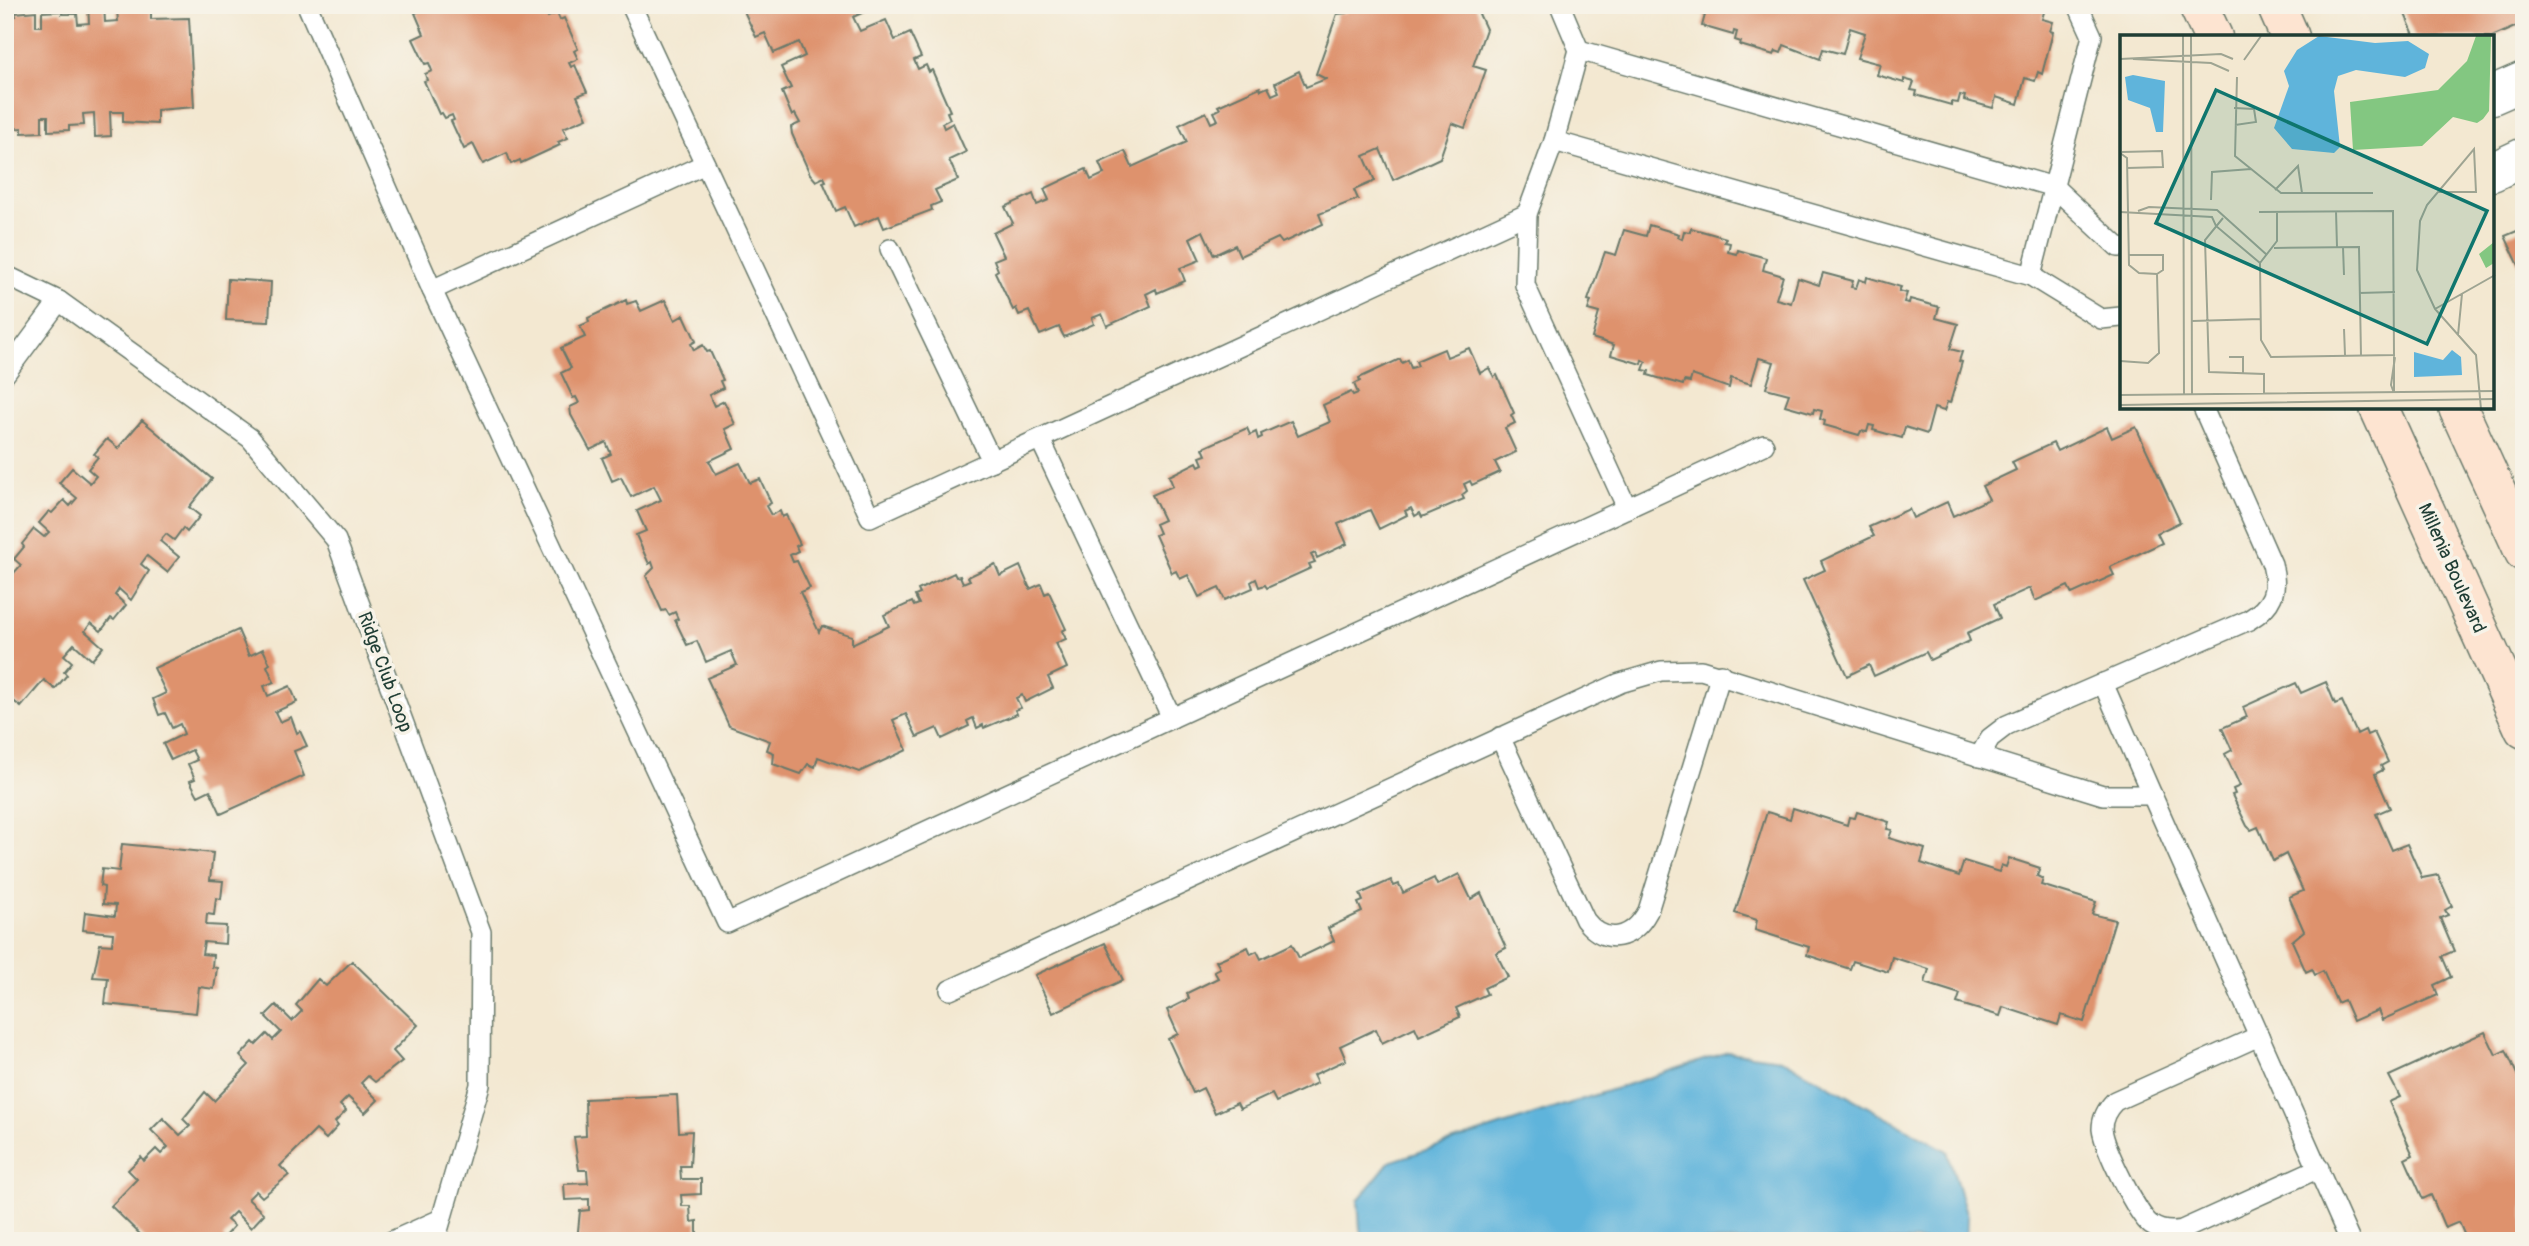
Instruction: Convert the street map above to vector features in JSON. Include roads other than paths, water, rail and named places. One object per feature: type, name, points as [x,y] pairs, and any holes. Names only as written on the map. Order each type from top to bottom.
[{"type":"street","points":[[2198,5],[2212,35]]},
{"type":"street","points":[[2276,5],[2289,35]]},
{"type":"street","points":[[2494,94],[2524,81]]},
{"type":"street","points":[[2494,171],[2524,157]]},
{"type":"street","name":"Millenia Boulevard","points":[[2380,410],[2524,729]]},
{"type":"street","points":[[2459,410],[2524,552]]},
{"type":"lane","points":[[307,5],[432,290],[727,923],[1764,446]]},
{"type":"lane","points":[[631,5],[870,517],[1527,214]]},
{"type":"lane","points":[[1560,5],[1579,50],[1554,141],[1527,214],[1525,285],[1627,508]]},
{"type":"lane","points":[[2031,276],[2092,36],[2078,5]]},
{"type":"lane","points":[[1579,50],[2054,187],[2120,247]]},
{"type":"lane","points":[[1554,141],[2031,276],[2101,319],[2120,317]]},
{"type":"lane","points":[[432,290],[705,164]]},
{"type":"lane","points":[[890,249],[992,461]]},
{"type":"lane","name":"Ridge Club Loop","points":[[5,275],[59,301],[250,438],[336,540],[481,932],[480,1085],[435,1241]]},
{"type":"lane","points":[[5,374],[59,301]]},
{"type":"lane","points":[[1979,757],[1990,738],[2007,725],[2249,620],[2260,614],[2274,596],[2272,564],[2204,410]]},
{"type":"lane","points":[[1040,439],[1172,718]]},
{"type":"lane","points":[[950,990],[1500,737],[1642,676],[1681,670],[1721,674],[2103,795],[2152,795]]},
{"type":"lane","points":[[1500,737],[1586,920],[1600,934],[1619,937],[1637,927],[1648,911],[1721,674]]},
{"type":"lane","points":[[2103,683],[2350,1241]]},
{"type":"lane","points":[[2259,1036],[2115,1101],[2103,1118],[2104,1138],[2140,1214],[2154,1228],[2163,1231],[2182,1230],[2319,1168]]},
{"type":"lane","points":[[392,1241],[441,1219]]},
{"type":"water","points":[[1728,1052],[1781,1059],[1947,1151],[1967,1216],[1966,1241],[1365,1241],[1360,1229],[1358,1200],[1389,1162]]}]
